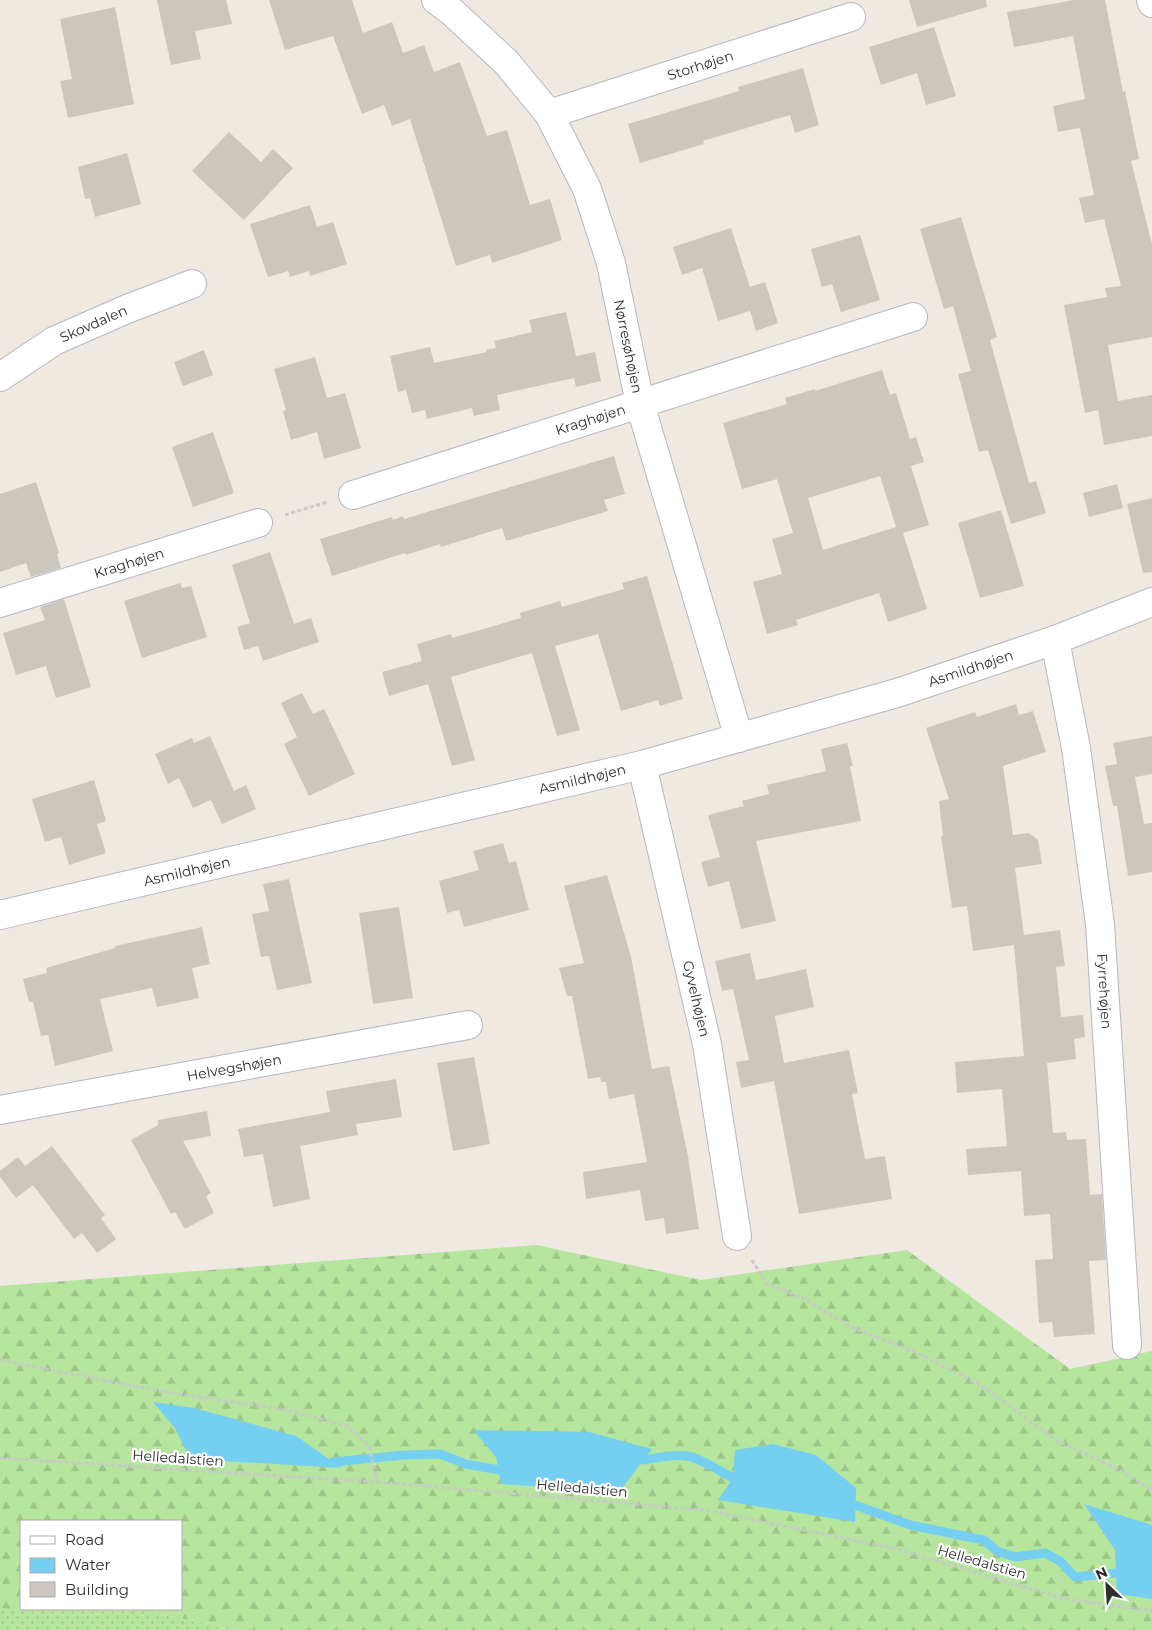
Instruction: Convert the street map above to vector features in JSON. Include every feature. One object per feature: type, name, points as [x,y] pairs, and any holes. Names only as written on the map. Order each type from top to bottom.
[{"type":"street","name":"Nørresøhøjen","points":[[436,0],[451,11],[506,62],[549,114],[587,189],[611,262],[640,404],[739,738]]},
{"type":"street","name":"Storhøjen","points":[[549,114],[850,18]]},
{"type":"street","name":"Skovdalen","points":[[0,377],[54,341],[127,309],[192,284]]},
{"type":"street","name":"Kraghøjen","points":[[353,495],[913,317]]},
{"type":"street","name":"Kraghøjen","points":[[0,603],[258,523]]},
{"type":"street","name":"Asmildhøjen","points":[[0,915],[642,765],[897,693],[1055,640],[1152,602]]},
{"type":"street","name":"Fyrrehøjen","points":[[1055,640],[1076,748],[1100,924],[1127,1345]]},
{"type":"street","name":"Gyvelhøjen","points":[[642,765],[707,1044],[737,1236]]},
{"type":"street","name":"Helvegshøjen","points":[[0,1110],[468,1025]]},
{"type":"path","points":[[258,523],[353,495]]},
{"type":"path","points":[[766,1283],[805,1299],[851,1327],[915,1352],[982,1386],[1056,1440],[1118,1469],[1152,1490]]},
{"type":"path","points":[[0,1360],[154,1390],[287,1410],[347,1426],[369,1446],[377,1482]]},
{"type":"path","name":"Helledalstien","points":[[0,1458],[377,1482],[704,1510],[898,1549],[1065,1598],[1152,1611]]},
{"type":"green space","points":[[536,1245],[701,1280],[907,1250],[1070,1369],[1152,1351],[1152,1630],[242,1630],[143,1611],[86,1610],[182,1610],[182,1520],[20,1520],[20,1609],[0,1608],[0,1286]]},
{"type":"green space","points":[[0,1608],[20,1608],[20,1610],[143,1611],[242,1630],[0,1630]]},
{"type":"water","points":[[153,1402],[194,1408],[296,1436],[342,1468],[190,1459],[175,1428]]},
{"type":"water","points":[[473,1430],[589,1432],[652,1449],[619,1492],[501,1484],[496,1457]]},
{"type":"water","points":[[773,1444],[816,1455],[856,1488],[855,1522],[718,1500],[733,1478],[735,1450]]},
{"type":"water","points":[[1084,1504],[1152,1525],[1152,1599],[1117,1594],[1115,1550]]},
{"type":"building","points":[[157,0],[226,0],[232,24],[195,31],[201,59],[171,65]]},
{"type":"building","points":[[269,0],[352,0],[363,33],[392,22],[403,53],[424,45],[434,72],[460,62],[487,136],[507,130],[530,205],[550,199],[562,240],[492,263],[490,255],[456,266],[410,119],[392,126],[384,105],[362,114],[333,36],[285,50]]},
{"type":"building","points":[[909,0],[986,0],[987,7],[917,27]]},
{"type":"building","points":[[1074,0],[1105,0],[1123,92],[1125,91],[1139,159],[1131,161],[1152,244],[1152,337],[1108,345],[1118,401],[1152,395],[1152,436],[1104,445],[1098,410],[1085,413],[1064,305],[1107,297],[1105,288],[1121,286],[1104,219],[1085,223],[1079,198],[1094,195],[1080,128],[1058,132],[1053,106],[1085,99],[1073,36],[1014,47],[1007,12]]},
{"type":"building","points":[[115,7],[134,104],[68,118],[60,81],[72,79],[60,19]]},
{"type":"building","points":[[934,27],[956,96],[926,105],[917,73],[881,85],[869,47]]},
{"type":"building","points":[[803,68],[819,125],[795,133],[790,115],[703,141],[704,144],[640,163],[628,124],[739,91],[738,87]]},
{"type":"building","points":[[229,132],[261,162],[273,149],[293,168],[244,220],[192,171]]},
{"type":"building","points":[[127,153],[141,204],[95,217],[90,198],[85,199],[78,167]]},
{"type":"building","points":[[310,205],[317,227],[333,222],[347,264],[310,276],[309,271],[290,277],[288,271],[268,277],[250,224]]},
{"type":"building","points":[[961,217],[997,337],[990,340],[1029,483],[1036,481],[1046,513],[1011,524],[988,450],[979,452],[958,374],[971,371],[953,306],[944,309],[920,229]]},
{"type":"building","points":[[731,228],[750,287],[765,282],[778,323],[756,331],[750,311],[718,321],[702,268],[682,275],[673,247]]},
{"type":"building","points":[[860,235],[880,300],[841,312],[832,284],[822,287],[811,249]]},
{"type":"building","points":[[566,312],[576,356],[595,352],[601,381],[576,387],[574,378],[497,395],[500,410],[474,416],[472,408],[427,419],[425,410],[412,413],[406,390],[398,392],[390,356],[430,347],[434,363],[487,352],[486,350],[496,348],[494,341],[532,332],[529,320]]},
{"type":"building","points":[[204,350],[213,375],[183,386],[174,362]]},
{"type":"building","points":[[315,357],[327,398],[345,393],[361,448],[324,459],[317,432],[291,440],[283,411],[286,410],[274,369]]},
{"type":"building","points":[[882,370],[890,395],[896,393],[910,439],[916,437],[924,462],[911,466],[929,525],[903,533],[927,609],[888,622],[879,593],[796,620],[798,625],[767,634],[753,582],[782,574],[772,539],[793,533],[777,479],[742,489],[723,423],[787,404],[785,398],[815,389],[815,391]],"holes":[[[880,476],[896,527],[823,550],[808,498]]]},
{"type":"building","points":[[213,432],[234,493],[193,507],[172,447]]},
{"type":"building","points":[[614,456],[625,494],[604,500],[608,511],[506,541],[502,528],[441,547],[440,544],[406,555],[405,553],[332,576],[320,539],[392,517],[393,520],[403,516],[404,519]]},
{"type":"building","points":[[36,482],[59,553],[57,554],[61,568],[31,577],[26,563],[0,572],[0,494]]},
{"type":"building","points":[[1117,484],[1123,508],[1089,517],[1083,493]]},
{"type":"building","points":[[1152,498],[1152,572],[1143,573],[1127,504]]},
{"type":"building","points":[[1001,510],[1024,586],[980,598],[958,523]]},
{"type":"building","points":[[270,552],[294,624],[311,618],[319,642],[263,661],[258,646],[244,650],[237,627],[250,623],[232,565]]},
{"type":"building","points":[[647,576],[683,699],[660,706],[658,700],[621,711],[598,634],[555,646],[580,730],[557,736],[532,653],[451,677],[475,760],[452,766],[428,684],[389,696],[382,672],[422,661],[417,644],[451,634],[452,638],[521,618],[520,613],[560,601],[562,607],[624,589],[622,583]]},
{"type":"building","points":[[180,583],[182,588],[191,586],[207,637],[142,658],[124,601]]},
{"type":"building","points":[[64,599],[91,687],[56,698],[46,666],[16,675],[3,633],[45,620],[40,607]]},
{"type":"building","points":[[302,693],[313,714],[324,709],[355,774],[309,796],[284,744],[297,737],[281,703]]},
{"type":"building","points":[[1016,704],[1019,715],[1033,711],[1046,752],[1003,766],[1013,835],[1029,833],[1038,840],[1042,864],[1015,868],[1024,935],[1060,930],[1065,966],[1056,967],[1061,1017],[1083,1015],[1085,1037],[1074,1039],[1076,1059],[1047,1063],[1053,1133],[1066,1132],[1067,1140],[1086,1139],[1090,1195],[1102,1194],[1106,1260],[1089,1261],[1095,1334],[1054,1337],[1052,1322],[1039,1323],[1035,1260],[1053,1259],[1050,1214],[1024,1216],[1021,1171],[968,1175],[966,1149],[1007,1146],[1002,1089],[957,1093],[955,1062],[1024,1056],[1014,945],[973,951],[967,906],[952,908],[941,836],[943,836],[939,801],[949,799],[926,728],[975,712],[977,717]]},
{"type":"building","points":[[210,736],[234,791],[246,785],[256,809],[222,824],[211,800],[193,808],[179,778],[168,784],[155,754],[192,738],[194,743]]},
{"type":"building","points":[[1152,736],[1152,774],[1135,777],[1144,824],[1152,823],[1152,872],[1128,876],[1117,806],[1113,806],[1105,766],[1117,764],[1113,743]]},
{"type":"building","points":[[847,743],[853,766],[850,766],[861,821],[756,841],[776,921],[741,929],[729,881],[708,887],[701,862],[720,857],[708,815],[744,806],[742,801],[769,794],[767,785],[826,771],[821,749]]},
{"type":"building","points":[[94,780],[106,821],[97,824],[106,853],[69,865],[61,837],[45,842],[32,799]]},
{"type":"building","points":[[503,843],[509,863],[516,861],[529,910],[464,927],[459,910],[447,913],[439,881],[479,870],[473,851]]},
{"type":"building","points":[[607,875],[631,957],[652,1069],[669,1066],[688,1156],[699,1229],[666,1234],[664,1218],[645,1221],[640,1190],[586,1199],[583,1172],[647,1162],[634,1094],[609,1099],[606,1082],[601,1082],[600,1077],[588,1079],[572,996],[567,996],[559,968],[584,963],[564,886]]},
{"type":"building","points":[[289,879],[312,983],[277,990],[269,956],[261,957],[252,914],[269,911],[263,884]]},
{"type":"building","points":[[399,907],[413,998],[373,1004],[359,913]]},
{"type":"building","points":[[202,927],[210,964],[192,968],[199,998],[157,1007],[152,988],[100,999],[113,1051],[55,1066],[48,1035],[41,1036],[33,1002],[29,1002],[23,979],[47,973],[46,968],[115,948],[115,946]]},
{"type":"building","points":[[750,953],[756,980],[806,969],[814,1007],[775,1016],[784,1063],[849,1050],[858,1093],[852,1094],[865,1159],[885,1156],[892,1199],[799,1214],[774,1081],[741,1088],[736,1062],[749,1060],[733,989],[722,991],[715,961]]},
{"type":"building","points":[[474,1057],[490,1144],[453,1151],[437,1063]]},
{"type":"building","points":[[396,1079],[402,1117],[356,1124],[358,1135],[300,1146],[310,1199],[273,1207],[263,1154],[244,1157],[238,1129],[330,1112],[326,1091]]},
{"type":"building","points":[[207,1111],[211,1136],[183,1141],[211,1193],[206,1196],[214,1213],[185,1229],[175,1212],[171,1214],[131,1140],[158,1125],[158,1120]]},
{"type":"building","points":[[52,1146],[105,1215],[101,1218],[116,1239],[97,1253],[82,1233],[74,1239],[33,1185],[16,1198],[0,1177],[0,1171],[18,1157],[25,1166]]},
{"type":"waterway","points":[[333,1462],[404,1455],[440,1454],[466,1464],[499,1470]]},
{"type":"waterway","points":[[643,1460],[670,1456],[687,1456],[705,1462],[733,1478]]},
{"type":"waterway","points":[[855,1505],[910,1525],[984,1540],[997,1551],[1015,1557],[1045,1553],[1060,1561],[1075,1577],[1116,1573]]}]
